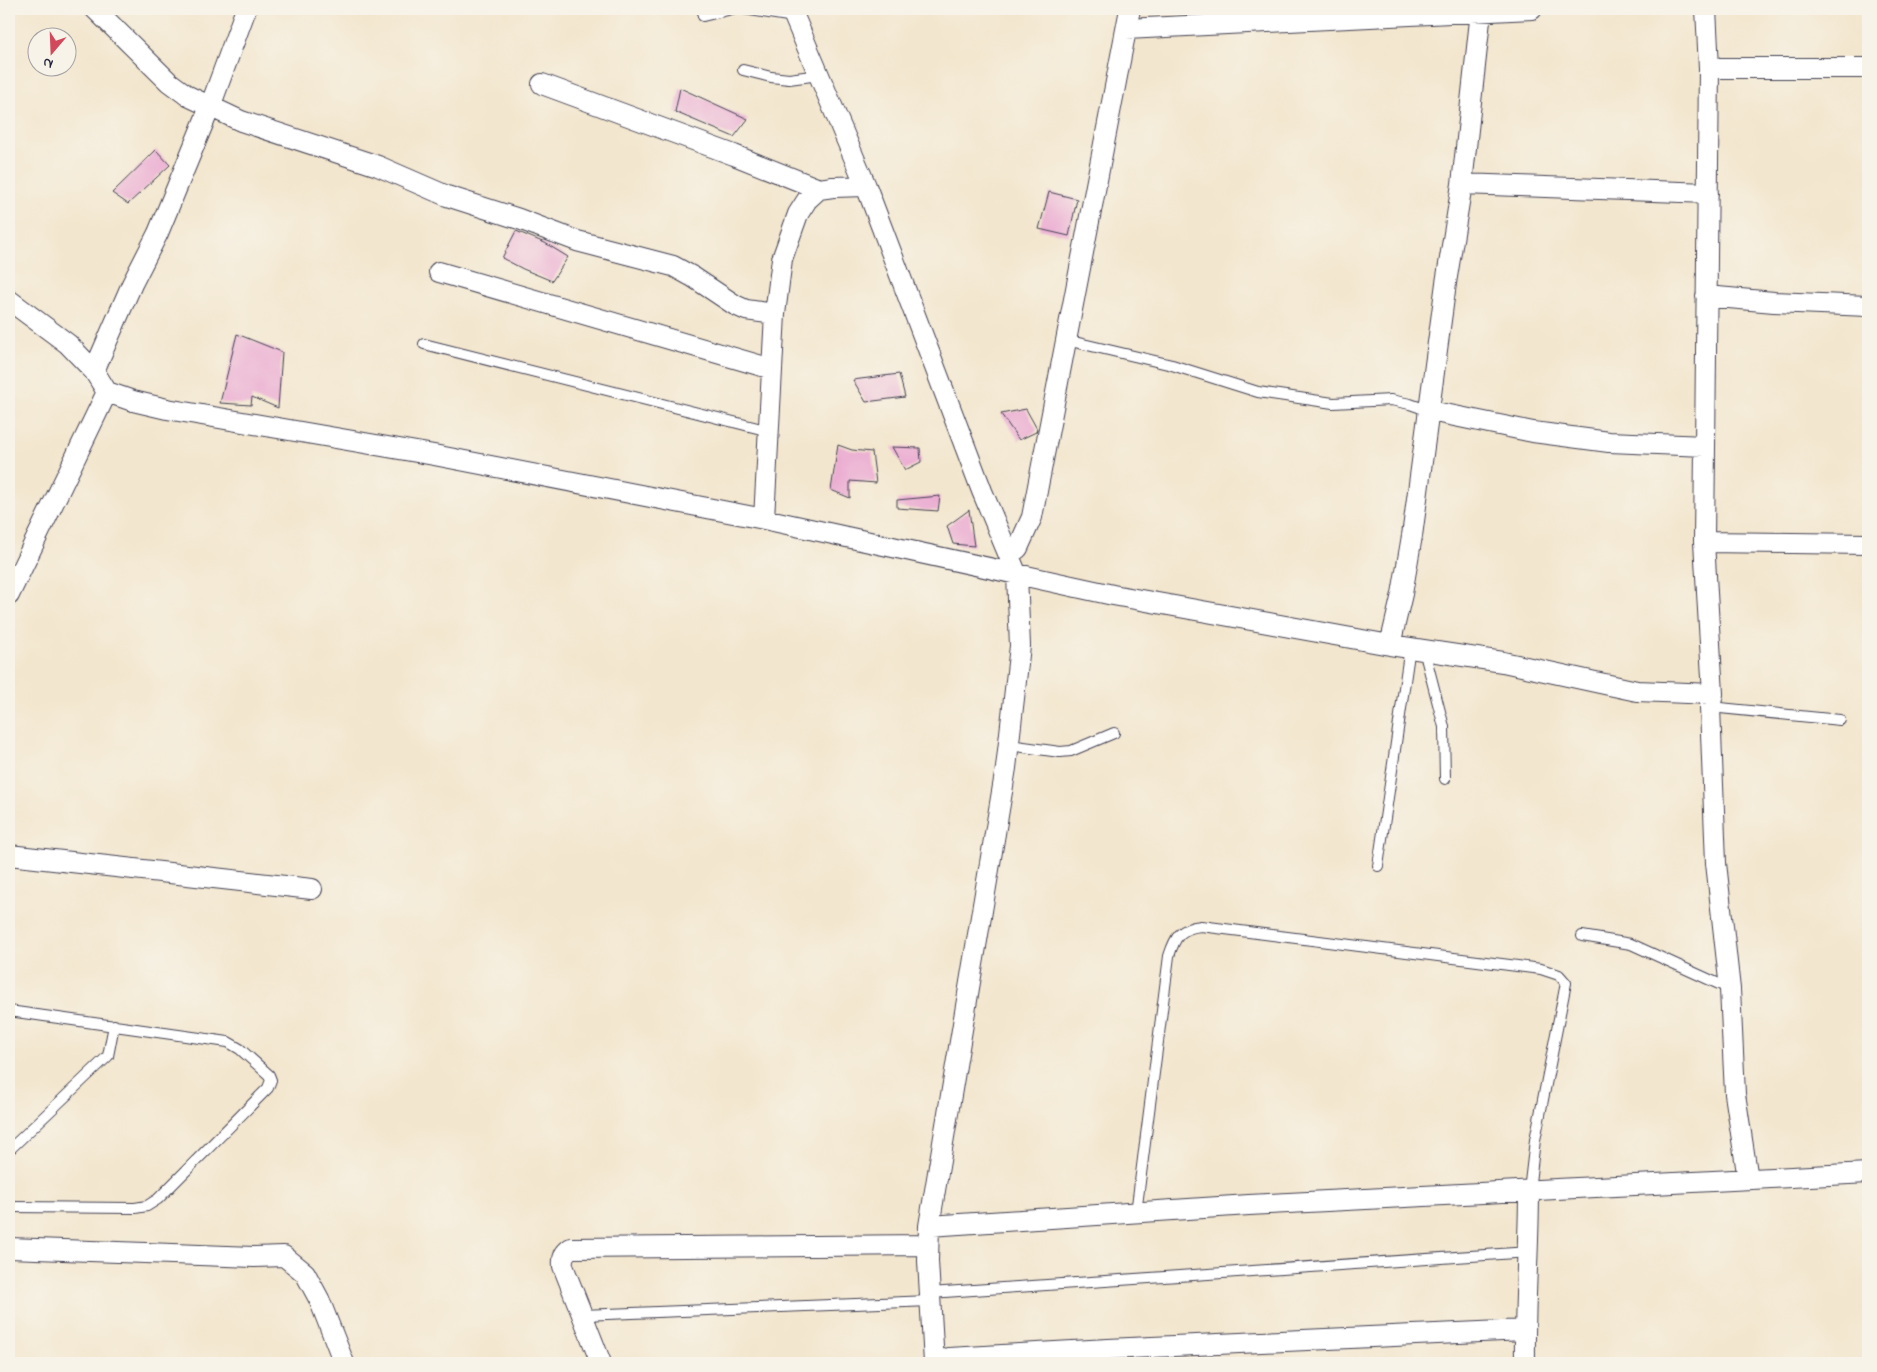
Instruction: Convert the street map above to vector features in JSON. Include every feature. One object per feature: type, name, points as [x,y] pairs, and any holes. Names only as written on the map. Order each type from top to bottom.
[{"type":"street","points":[[95,9],[169,82],[188,96],[241,121],[378,166],[448,196],[519,218],[577,240],[673,266],[735,305],[746,310],[776,314]]},
{"type":"street","points":[[94,371],[132,284],[158,233],[210,107],[246,9]]},
{"type":"street","points":[[1010,555],[1018,548],[1032,517],[1130,9]]},
{"type":"street","points":[[1126,29],[1532,9]]},
{"type":"street","points":[[1706,9],[1709,68],[1704,542],[1712,700],[1716,863],[1730,989],[1735,1094],[1748,1179]]},
{"type":"street","points":[[1408,647],[1402,594],[1462,184],[1481,11]]},
{"type":"street","points":[[793,13],[866,186],[982,491],[1017,574],[1020,646],[1009,745],[929,1235],[934,1363],[950,1358],[1108,1356],[1524,1330]]},
{"type":"street","points":[[1709,68],[1868,68]]},
{"type":"street","points":[[542,84],[734,155],[819,189],[866,186]]},
{"type":"street","points":[[1462,184],[1708,193]]},
{"type":"street","points":[[764,519],[772,369],[782,259],[798,214],[806,200],[819,189]]},
{"type":"street","points":[[439,272],[772,369]]},
{"type":"street","points":[[1706,296],[1774,302],[1868,306]]},
{"type":"street","points":[[9,300],[68,344],[94,371],[107,392],[133,401],[167,409],[434,455],[764,519],[1113,595],[1503,662],[1637,691],[1712,700]]},
{"type":"street","points":[[9,595],[107,392]]},
{"type":"street","points":[[1430,411],[1533,432],[1609,442],[1705,446]]},
{"type":"street","points":[[1704,542],[1868,544]]},
{"type":"street","points":[[9,855],[312,889]]},
{"type":"street","points":[[601,1363],[563,1266],[562,1259],[565,1252],[571,1248],[929,1235],[1136,1213],[1868,1173]]},
{"type":"street","points":[[1525,1363],[1524,1330],[1529,1191]]},
{"type":"street","points":[[9,1248],[254,1257],[284,1256],[305,1273],[319,1299],[344,1363]]},
{"type":"lane","points":[[703,16],[732,9]]},
{"type":"lane","points":[[744,9],[793,13]]},
{"type":"lane","points":[[743,70],[770,78],[819,75]]},
{"type":"lane","points":[[1066,340],[1172,365],[1258,392],[1333,402],[1391,400],[1430,411]]},
{"type":"lane","points":[[424,344],[770,431]]},
{"type":"lane","points":[[1408,647],[1444,727],[1445,779]]},
{"type":"lane","points":[[1378,866],[1408,647]]},
{"type":"lane","points":[[1712,700],[1840,720]]},
{"type":"lane","points":[[1009,745],[1060,752],[1071,751],[1114,733]]},
{"type":"lane","points":[[1136,1213],[1169,956],[1172,944],[1179,934],[1189,927],[1201,926],[1541,969],[1559,975],[1566,983],[1535,1140],[1529,1191]]},
{"type":"lane","points":[[1582,936],[1631,944],[1730,989]]},
{"type":"lane","points":[[9,1011],[228,1042],[240,1049],[269,1075],[271,1080],[270,1085],[158,1199],[147,1206],[134,1208],[9,1207]]},
{"type":"lane","points":[[9,1150],[108,1056],[114,1025]]},
{"type":"lane","points":[[582,1315],[930,1297],[1528,1252]]},
{"type":"building","points":[[680,88],[748,119],[734,137],[675,112]]},
{"type":"building","points":[[156,150],[170,165],[128,204],[112,193]]},
{"type":"building","points":[[1049,192],[1077,199],[1069,236],[1039,229]]},
{"type":"building","points":[[516,231],[545,243],[568,257],[552,281],[502,258]]},
{"type":"building","points":[[237,334],[282,352],[278,408],[252,397],[251,405],[220,403]]},
{"type":"building","points":[[899,374],[905,397],[866,402],[853,380]]},
{"type":"building","points":[[1026,409],[1037,429],[1036,432],[1019,440],[1001,414]]},
{"type":"building","points":[[838,445],[852,450],[872,452],[876,483],[850,481],[850,498],[831,490]]},
{"type":"building","points":[[892,447],[920,448],[921,462],[905,470]]},
{"type":"building","points":[[940,496],[938,511],[897,508],[897,500]]},
{"type":"building","points":[[969,510],[974,546],[953,544],[947,526]]}]
